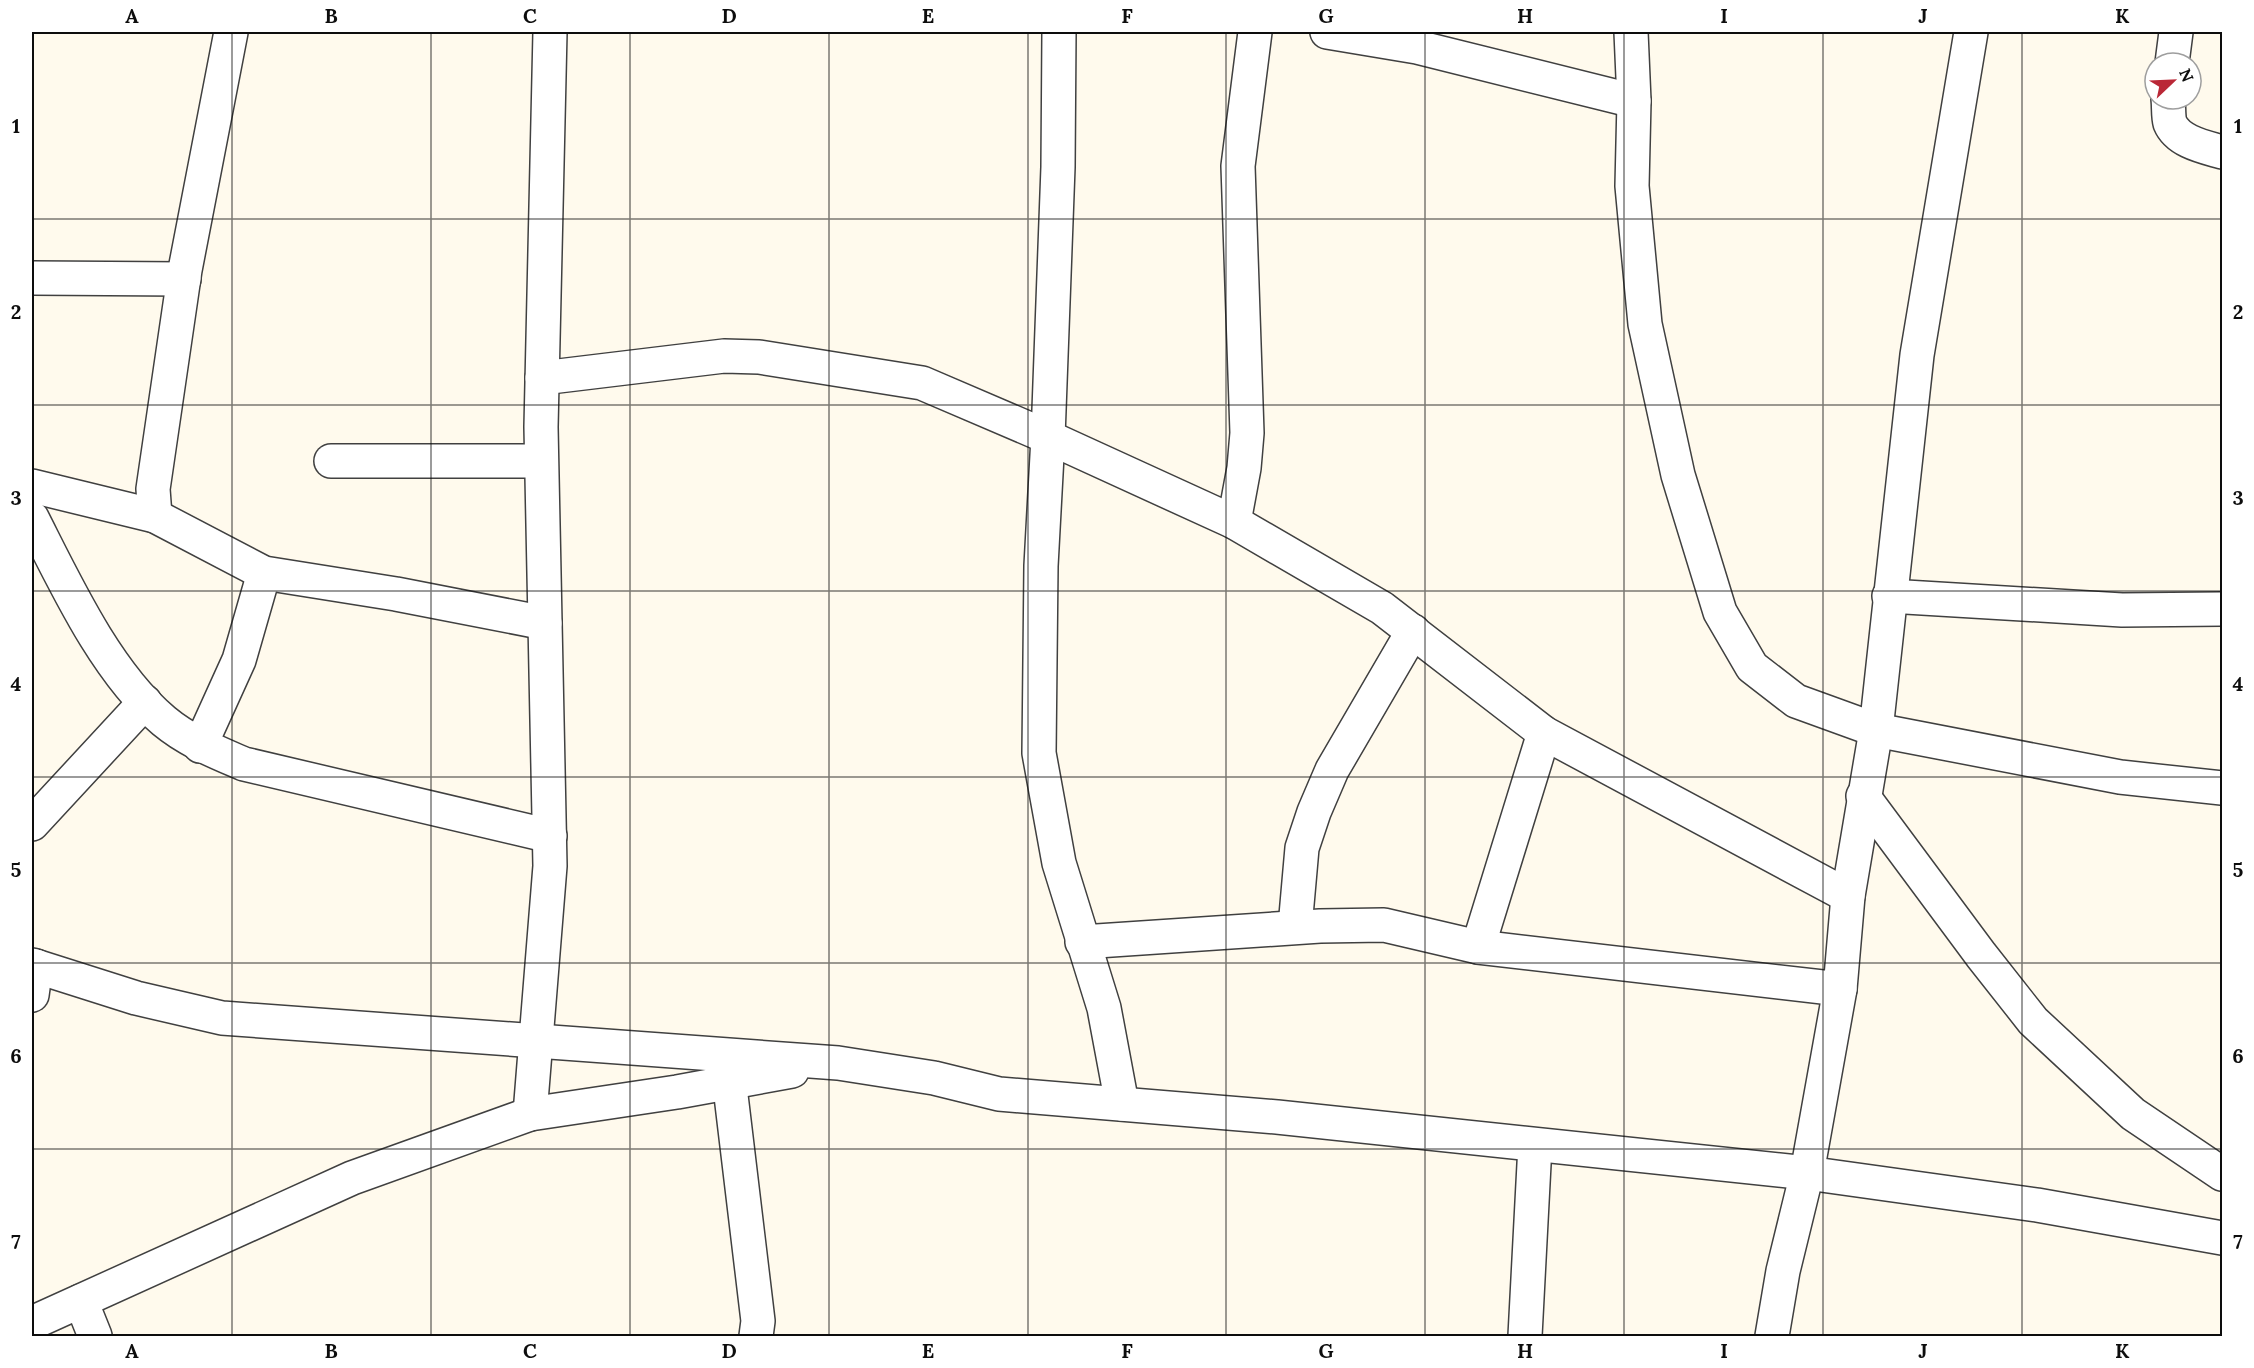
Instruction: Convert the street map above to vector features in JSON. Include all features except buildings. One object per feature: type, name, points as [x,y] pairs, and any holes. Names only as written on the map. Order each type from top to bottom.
[{"type":"street","points":[[155,516],[153,489],[184,279],[231,32]]},
{"type":"street","points":[[530,1114],[550,866],[541,461],[550,32]]},
{"type":"street","points":[[1059,32],[1058,167],[1041,566],[1039,753],[1059,863],[1104,1008],[1122,1104]]},
{"type":"street","points":[[1234,522],[1244,468],[1247,433],[1238,166],[1255,32]]},
{"type":"street","points":[[1327,32],[1417,39],[1634,101]]},
{"type":"street","points":[[1630,32],[1634,101],[1632,186],[1645,324],[1678,475],[1720,612],[1752,667],[1796,701],[1876,730],[2120,777],[2223,788]]},
{"type":"street","points":[[1772,1336],[1783,1271],[1807,1173],[1840,989],[1848,896],[1863,796],[1876,730],[1917,355],[1971,32]]},
{"type":"street","points":[[2173,51],[2175,32]]},
{"type":"street","points":[[2169,111],[2170,123],[2181,136],[2200,146],[2223,152]]},
{"type":"street","points":[[32,278],[184,279]]},
{"type":"street","points":[[542,378],[724,356],[759,357],[922,383],[1048,437],[1234,522],[1383,608],[1544,733],[1848,896]]},
{"type":"street","points":[[331,461],[541,461]]},
{"type":"street","points":[[32,486],[155,516],[264,573],[396,594],[545,623]]},
{"type":"street","points":[[32,519],[75,603],[127,684],[164,720],[200,746],[244,764],[549,836]]},
{"type":"street","points":[[200,746],[239,660],[264,573]]},
{"type":"street","points":[[1889,596],[2122,610],[2223,609]]},
{"type":"street","points":[[1295,927],[1302,848],[1314,812],[1332,770],[1413,632]]},
{"type":"street","points":[[32,824],[145,702]]},
{"type":"street","points":[[1478,947],[1544,733]]},
{"type":"street","points":[[1863,796],[1981,955],[2034,1021],[2133,1114],[2223,1174]]},
{"type":"street","points":[[1082,942],[1295,927],[1384,925],[1478,947],[1840,989]]},
{"type":"street","points":[[33,975],[222,1018],[537,1040],[728,1069]]},
{"type":"street","points":[[32,1323],[352,1178],[530,1114],[728,1069],[838,1063],[934,1078],[999,1094],[1277,1117],[1807,1173],[2037,1205],[2223,1238]]},
{"type":"street","points":[[728,1069],[758,1321],[756,1336]]},
{"type":"street","points":[[1525,1336],[1536,1145]]},
{"type":"street","points":[[81,1301],[95,1336]]}]
